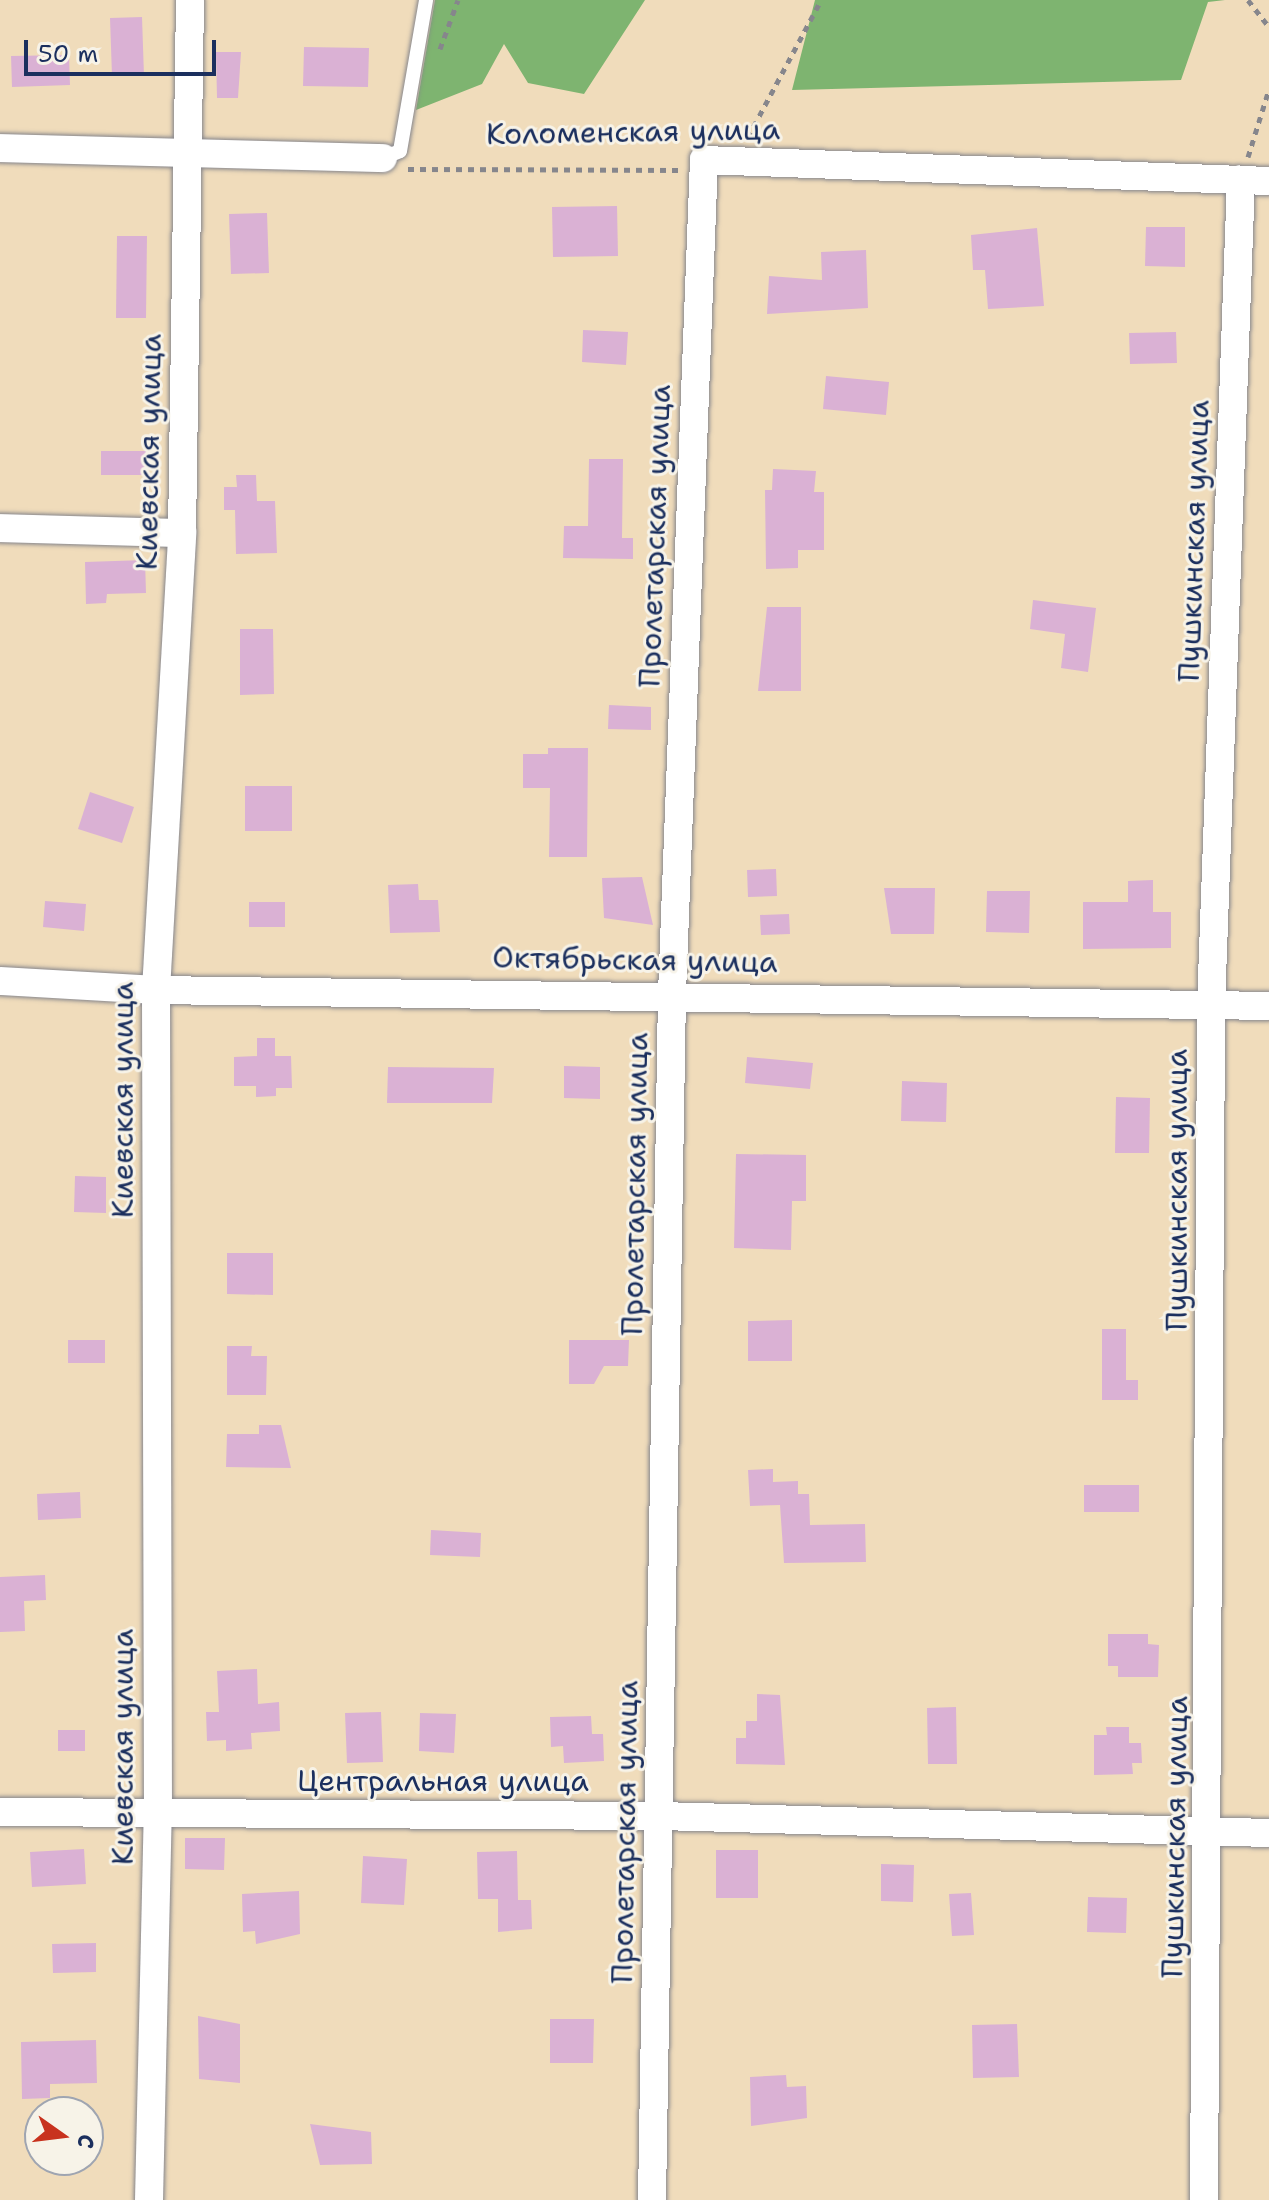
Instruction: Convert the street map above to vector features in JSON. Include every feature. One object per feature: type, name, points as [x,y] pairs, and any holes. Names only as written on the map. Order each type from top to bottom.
[{"type":"street","name":"Киевская улица","points":[[149,2200],[158,1813],[156,990],[182,533],[190,0]]},
{"type":"street","points":[[0,148],[383,158]]},
{"type":"street","name":"Коломенская улица","points":[[703,170],[704,160],[1269,181]]},
{"type":"street","name":"Пролетарская улица","points":[[652,2200],[672,993],[703,170]]},
{"type":"street","name":"Пушкинская улица","points":[[1204,2200],[1211,1833],[1211,1006],[1241,180]]},
{"type":"street","points":[[0,528],[182,533]]},
{"type":"street","name":"Октябрьская улица","points":[[0,981],[156,990],[672,993],[1269,1006]]},
{"type":"street","name":"Центральная улица","points":[[0,1812],[660,1816],[1269,1833]]},
{"type":"lane","points":[[383,158],[400,151],[426,0]]},
{"type":"path","points":[[737,161],[821,0]]},
{"type":"path","points":[[1248,0],[1269,27]]},
{"type":"path","points":[[1241,180],[1269,89]]},
{"type":"path","name":"Коломенская улица","points":[[383,158],[408,169],[703,170]]},
{"type":"green space","points":[[435,0],[645,0],[584,94],[528,83],[504,44],[482,84],[416,110]]},
{"type":"green space","points":[[815,0],[1225,0],[1208,2],[1181,80],[792,90]]},
{"type":"building","points":[[142,17],[144,76],[112,76],[110,18]]},
{"type":"building","points":[[304,47],[369,48],[368,87],[303,86]]},
{"type":"building","points":[[216,52],[241,52],[238,98],[217,98]]},
{"type":"building","points":[[69,55],[70,85],[12,87],[11,56]]},
{"type":"building","points":[[617,206],[618,256],[553,257],[552,207]]},
{"type":"building","points":[[267,213],[269,273],[231,274],[229,214]]},
{"type":"building","points":[[1146,227],[1185,227],[1185,267],[1145,266]]},
{"type":"building","points":[[1037,228],[1044,306],[988,309],[985,270],[973,270],[971,235]]},
{"type":"building","points":[[117,236],[147,236],[146,318],[116,318]]},
{"type":"building","points":[[866,250],[868,308],[767,314],[769,276],[822,280],[821,252]]},
{"type":"building","points":[[583,330],[628,332],[626,365],[582,362]]},
{"type":"building","points":[[1176,332],[1177,363],[1130,364],[1129,333]]},
{"type":"building","points":[[826,376],[889,382],[886,415],[823,409]]},
{"type":"building","points":[[101,451],[146,451],[146,475],[101,475]]},
{"type":"building","points":[[589,459],[623,459],[622,538],[633,538],[633,559],[563,558],[564,526],[588,526]]},
{"type":"building","points":[[773,469],[816,471],[814,492],[824,492],[824,550],[798,550],[798,568],[766,569],[765,490],[772,490]]},
{"type":"building","points":[[236,475],[256,475],[257,501],[275,501],[277,553],[236,554],[235,510],[224,510],[224,487],[237,487]]},
{"type":"building","points":[[145,560],[146,593],[107,594],[106,603],[86,604],[85,562]]},
{"type":"building","points":[[1033,600],[1096,608],[1088,672],[1061,668],[1065,634],[1030,629]]},
{"type":"building","points":[[767,607],[801,607],[801,691],[758,691]]},
{"type":"building","points":[[240,629],[273,629],[274,694],[240,695]]},
{"type":"building","points":[[609,705],[651,707],[651,730],[608,729]]},
{"type":"building","points":[[548,748],[588,748],[587,857],[549,857],[550,788],[523,788],[523,754],[548,754]]},
{"type":"building","points":[[245,786],[292,786],[292,831],[245,831]]},
{"type":"building","points":[[90,792],[134,807],[122,843],[78,829]]},
{"type":"building","points":[[776,869],[777,896],[748,897],[747,870]]},
{"type":"building","points":[[642,877],[653,925],[604,918],[602,878]]},
{"type":"building","points":[[1153,880],[1153,912],[1171,912],[1171,948],[1083,949],[1083,902],[1128,902],[1128,881]]},
{"type":"building","points":[[418,884],[419,900],[438,900],[440,932],[390,933],[388,885]]},
{"type":"building","points":[[884,888],[935,888],[934,934],[891,934]]},
{"type":"building","points":[[987,891],[1030,891],[1029,933],[986,932]]},
{"type":"building","points":[[45,901],[86,904],[84,931],[43,927]]},
{"type":"building","points":[[249,902],[285,902],[285,927],[249,927]]},
{"type":"building","points":[[789,914],[790,934],[761,935],[760,915]]},
{"type":"building","points":[[257,1038],[275,1038],[275,1056],[291,1056],[292,1088],[276,1088],[276,1096],[256,1097],[256,1086],[234,1086],[234,1057],[257,1056]]},
{"type":"building","points":[[747,1057],[813,1063],[810,1089],[745,1083]]},
{"type":"building","points":[[564,1066],[600,1067],[600,1099],[564,1098]]},
{"type":"building","points":[[388,1067],[494,1068],[492,1103],[387,1103]]},
{"type":"building","points":[[902,1081],[947,1083],[946,1122],[901,1121]]},
{"type":"building","points":[[1116,1097],[1150,1098],[1149,1153],[1115,1153]]},
{"type":"building","points":[[736,1154],[806,1155],[806,1201],[792,1201],[791,1250],[734,1248]]},
{"type":"building","points":[[75,1176],[106,1177],[106,1213],[74,1212]]},
{"type":"building","points":[[227,1253],[273,1253],[273,1295],[227,1294]]},
{"type":"building","points":[[792,1320],[792,1361],[748,1361],[748,1321]]},
{"type":"building","points":[[1102,1329],[1126,1329],[1126,1380],[1138,1380],[1138,1400],[1102,1400]]},
{"type":"building","points":[[68,1340],[105,1340],[105,1363],[68,1363]]},
{"type":"building","points":[[569,1340],[629,1340],[628,1366],[604,1366],[594,1384],[569,1384]]},
{"type":"building","points":[[227,1346],[252,1346],[251,1356],[267,1356],[266,1395],[227,1395]]},
{"type":"building","points":[[259,1425],[281,1425],[291,1468],[226,1467],[227,1434],[259,1434]]},
{"type":"building","points":[[773,1469],[773,1482],[798,1481],[798,1494],[809,1494],[810,1525],[865,1524],[866,1562],[784,1563],[780,1505],[750,1506],[748,1470]]},
{"type":"building","points":[[1084,1485],[1139,1485],[1139,1512],[1084,1512]]},
{"type":"building","points":[[80,1492],[81,1518],[38,1520],[37,1494]]},
{"type":"building","points":[[431,1530],[481,1533],[480,1557],[430,1555]]},
{"type":"building","points":[[45,1575],[46,1600],[24,1601],[25,1631],[0,1632],[0,1577]]},
{"type":"building","points":[[1108,1634],[1148,1634],[1148,1644],[1159,1645],[1158,1677],[1118,1677],[1118,1666],[1108,1666]]},
{"type":"building","points":[[257,1669],[258,1704],[279,1702],[280,1731],[251,1733],[252,1749],[226,1751],[226,1740],[207,1741],[206,1712],[219,1712],[217,1671]]},
{"type":"building","points":[[757,1694],[780,1695],[785,1765],[736,1764],[736,1738],[746,1738],[746,1721],[757,1721]]},
{"type":"building","points":[[956,1707],[957,1764],[928,1764],[927,1708]]},
{"type":"building","points":[[381,1712],[383,1762],[347,1763],[345,1713]]},
{"type":"building","points":[[420,1713],[456,1714],[454,1753],[419,1751]]},
{"type":"building","points":[[591,1716],[592,1734],[603,1734],[604,1761],[564,1763],[563,1746],[551,1747],[550,1717]]},
{"type":"building","points":[[1106,1727],[1129,1727],[1129,1743],[1141,1743],[1142,1763],[1132,1763],[1133,1774],[1094,1775],[1094,1735],[1107,1735]]},
{"type":"building","points":[[58,1730],[85,1730],[85,1751],[58,1751]]},
{"type":"building","points":[[185,1838],[225,1838],[224,1870],[185,1869]]},
{"type":"building","points":[[84,1849],[86,1884],[32,1887],[30,1852]]},
{"type":"building","points":[[716,1850],[758,1850],[758,1898],[716,1898]]},
{"type":"building","points":[[517,1851],[518,1900],[531,1900],[532,1929],[498,1932],[498,1899],[478,1899],[477,1852]]},
{"type":"building","points":[[363,1856],[407,1859],[404,1905],[361,1903]]},
{"type":"building","points":[[881,1864],[914,1865],[913,1902],[881,1901]]},
{"type":"building","points":[[299,1891],[300,1934],[256,1944],[255,1931],[243,1932],[242,1894]]},
{"type":"building","points":[[971,1893],[974,1935],[952,1936],[949,1894]]},
{"type":"building","points":[[1088,1897],[1127,1898],[1126,1933],[1087,1932]]},
{"type":"building","points":[[96,1943],[96,1972],[53,1973],[52,1944]]},
{"type":"building","points":[[198,2016],[240,2024],[240,2083],[199,2079]]},
{"type":"building","points":[[550,2019],[594,2019],[593,2063],[550,2063]]},
{"type":"building","points":[[1017,2024],[1019,2077],[973,2078],[972,2025]]},
{"type":"building","points":[[96,2040],[97,2083],[50,2084],[50,2096],[24,2096],[22,2099],[21,2042]]},
{"type":"building","points":[[786,2075],[787,2087],[806,2086],[807,2118],[751,2126],[750,2077]]},
{"type":"building","points":[[310,2124],[371,2132],[372,2164],[320,2165]]}]
